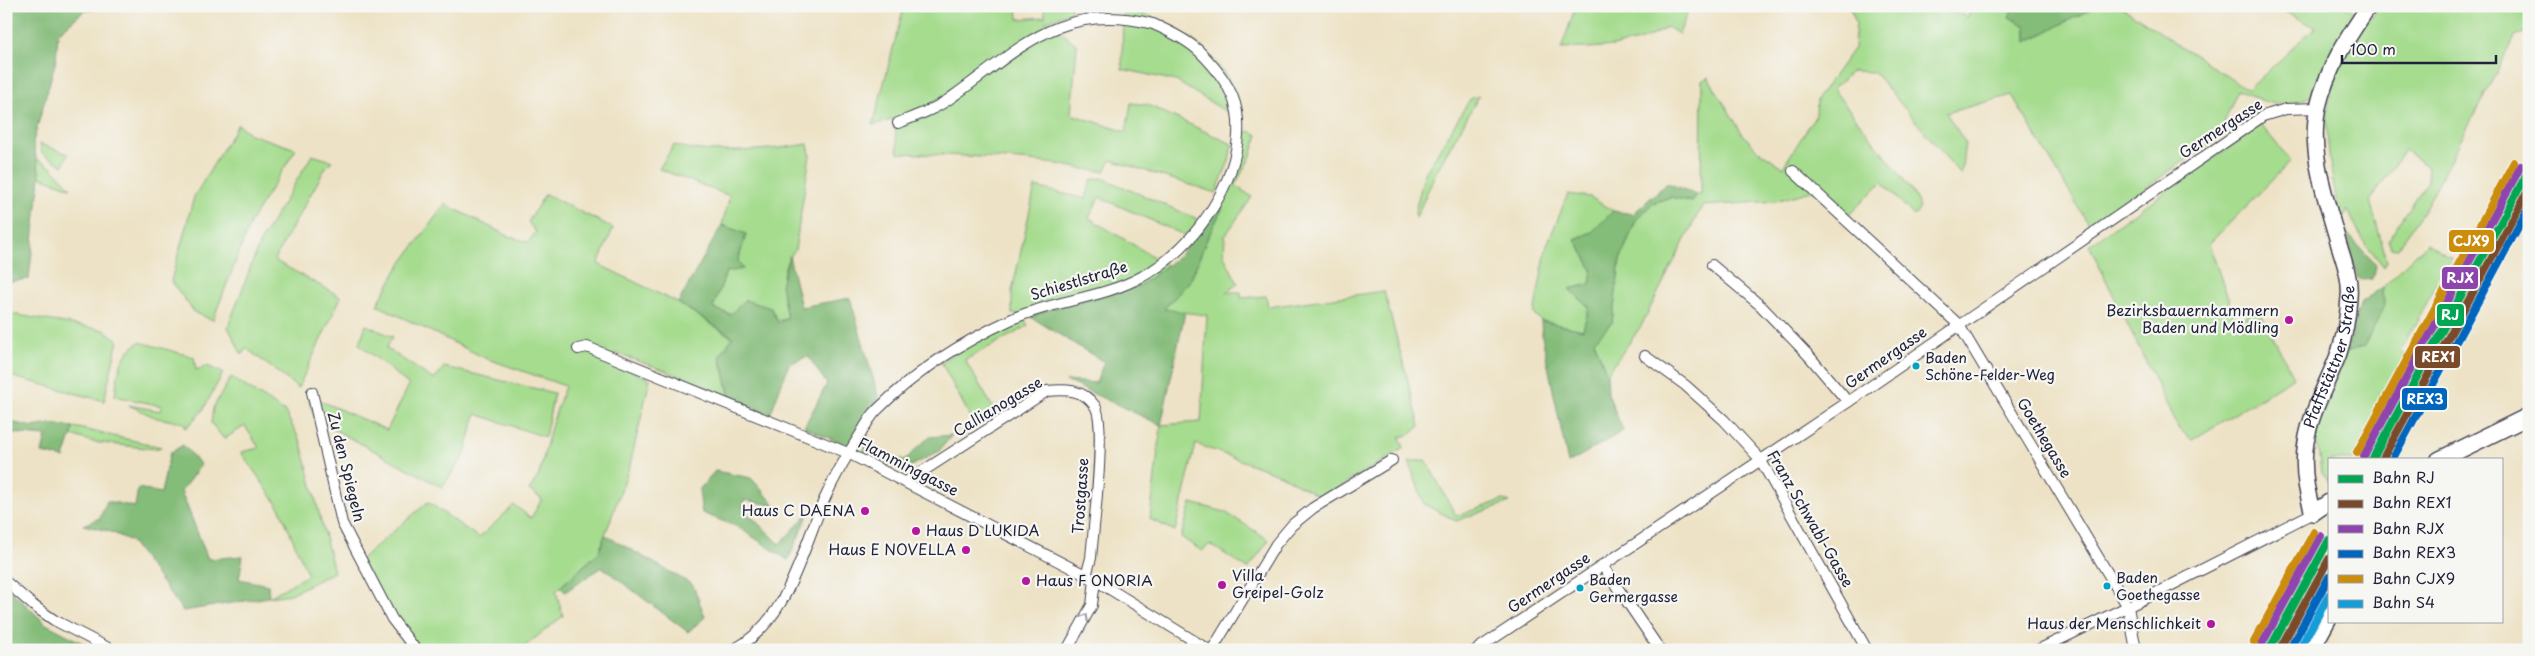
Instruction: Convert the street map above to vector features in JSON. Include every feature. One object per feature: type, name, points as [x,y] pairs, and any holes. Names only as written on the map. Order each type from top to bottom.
[{"type":"main road","name":"Pfaffstättner Straße","points":[[2313,513],[2304,468],[2306,442],[2313,416],[2340,351],[2348,320],[2350,294],[2345,266],[2322,179],[2317,147],[2318,108],[2330,69],[2344,43],[2369,6]]},
{"type":"main road","points":[[2443,458],[2529,416]]},
{"type":"main road","points":[[2313,513],[2328,503]]},
{"type":"main road","points":[[2313,513],[2328,512]]},
{"type":"main road","points":[[2311,650],[2328,619]]},
{"type":"street","name":"Schiestlstraße","points":[[733,650],[746,647],[783,599],[825,498],[848,453],[874,413],[901,388],[942,356],[1011,319],[1035,309],[1116,289],[1144,276],[1166,261],[1193,234],[1226,184],[1236,152],[1238,127],[1237,111],[1223,77],[1194,46],[1179,36],[1139,18],[1089,12],[1061,18],[1035,31],[950,99],[898,124]]},
{"type":"street","name":"Germergasse","points":[[1476,650],[1848,402],[2263,116],[2286,109],[2318,108]]},
{"type":"street","name":"Goethegasse","points":[[1793,170],[1959,325],[2128,606]]},
{"type":"street","points":[[1712,265],[1761,306],[1809,356],[1848,402]]},
{"type":"street","name":"Flamminggasse","points":[[578,349],[587,347],[848,453],[1090,578],[1211,650]]},
{"type":"street","name":"Franz Schwabl-Gasse","points":[[1645,356],[1685,385],[1718,414],[1760,459],[1867,650]]},
{"type":"street","name":"Callianogasse","points":[[906,482],[1047,391],[1068,388],[1088,398],[1096,407],[1100,418]]},
{"type":"street","name":"Zu den Spiegeln","points":[[312,392],[342,523],[392,619],[416,650]]},
{"type":"street","name":"Trostgasse","points":[[1067,650],[1092,605],[1090,578],[1100,418]]},
{"type":"street","points":[[1211,650],[1276,544],[1292,525],[1314,508],[1392,460]]},
{"type":"street","points":[[2038,650],[2313,513]]},
{"type":"street","points":[[1602,565],[1660,650]]},
{"type":"street","points":[[6,582],[54,620],[112,650]]},
{"type":"street","points":[[2128,606],[2136,650]]},
{"type":"green space","points":[[6,6],[119,6],[84,11],[58,33],[56,60],[33,142],[40,177],[29,279],[6,282]]},
{"type":"green space","points":[[904,6],[1017,6],[1018,19],[1045,17],[1044,6],[1071,6],[1071,12],[1045,22],[1055,27],[1077,45],[1071,114],[1126,132],[1131,103],[1148,105],[1232,144],[1229,161],[1216,193],[1111,160],[1105,171],[1010,159],[898,153],[894,119],[873,125]]},
{"type":"green space","points":[[1576,6],[1690,6],[1679,34],[1667,27],[1643,39],[1616,46],[1561,49]]},
{"type":"green space","points":[[1849,6],[1945,6],[1968,17],[1971,6],[2015,6],[2009,17],[2026,26],[2026,42],[2097,6],[2120,6],[2248,90],[2315,27],[2274,6],[2345,6],[2355,12],[2328,57],[2313,95],[2292,103],[2275,104],[2238,90],[2218,137],[2090,227],[2012,95],[1946,113],[1965,142],[1961,175],[1874,72],[1852,71],[1833,89],[1911,189],[1920,207],[1914,216],[1882,182],[1848,216],[1818,189],[1776,201],[1702,206],[1641,326],[1607,374],[1594,341],[1612,323],[1620,260],[1636,220],[1653,203],[1671,197],[1692,202],[1696,194],[1701,194],[1702,81],[1708,77],[1742,133],[1756,149],[1783,167],[1816,115],[1817,99],[1854,48],[1856,22]]},
{"type":"green space","points":[[2015,6],[2097,6],[2026,42],[2026,26],[2009,17]]},
{"type":"green space","points":[[2379,6],[2529,6],[2529,32],[2515,37],[2423,212],[2397,249],[2391,248],[2388,240],[2427,182],[2428,167],[2404,150],[2370,201],[2387,261],[2384,267],[2361,238],[2348,210],[2340,222],[2330,159],[2327,119],[2329,98],[2334,78],[2343,57],[2355,37]]},
{"type":"green space","points":[[1123,9],[1158,19],[1174,27],[1203,48],[1226,76],[1235,92],[1243,122],[1176,81],[1122,69]]},
{"type":"green space","points":[[1479,96],[1435,174],[1416,218],[1415,212],[1424,175],[1470,99]]},
{"type":"green space","points":[[238,124],[250,134],[296,149],[251,221],[213,320],[195,313],[171,281],[194,197]]},
{"type":"green space","points":[[2261,125],[2291,161],[2209,244],[2237,324],[2257,307],[2294,377],[2192,440],[2178,428],[2089,245]]},
{"type":"green space","points":[[1249,131],[1258,135],[1250,158],[1235,185],[1252,197],[1225,236],[1224,256],[1238,284],[1226,292],[1241,292],[1241,298],[1266,296],[1268,307],[1384,291],[1420,426],[1411,434],[1400,437],[1404,448],[1322,498],[1281,475],[1196,444],[1175,531],[1150,519],[1161,425],[1201,422],[1207,315],[1163,310],[1190,281],[1207,239],[1222,209],[1221,206],[1244,150],[1243,136]]},
{"type":"green space","points":[[40,144],[68,154],[63,166],[42,153]]},
{"type":"green space","points":[[808,144],[810,155],[795,250],[785,266],[782,282],[787,318],[760,321],[713,308],[726,272],[738,261],[746,234],[722,225],[730,196],[659,169],[674,145],[704,150],[741,151]]},
{"type":"green space","points":[[312,155],[332,161],[326,167],[274,260],[341,297],[298,388],[246,348],[242,355],[228,327],[260,242]]},
{"type":"green space","points":[[37,159],[51,167],[71,188],[40,177]]},
{"type":"green space","points":[[1102,178],[1207,223],[1193,239],[1099,197],[1089,218],[1167,265],[1140,286],[1051,309],[1031,317],[1012,314],[1012,291],[1035,187],[1086,199],[1091,180]]},
{"type":"green space","points":[[1667,183],[1696,194],[1692,202],[1671,197],[1653,203],[1636,220],[1620,260],[1612,323],[1594,341],[1607,374],[1608,394],[1623,431],[1568,463],[1542,336],[1541,321],[1583,330],[1589,307],[1569,289],[1590,284],[1592,269],[1575,239],[1592,232],[1613,211],[1633,214]]},
{"type":"green space","points":[[545,194],[613,228],[598,264],[678,303],[733,338],[720,356],[730,398],[664,370],[615,353],[610,361],[650,379],[630,465],[599,552],[556,591],[563,616],[520,650],[420,650],[392,615],[360,560],[428,502],[479,538],[514,505],[531,518],[542,499],[529,490],[539,475],[551,427],[565,386],[485,358],[377,305],[398,268],[445,204],[508,236],[528,242],[536,232],[528,222]]},
{"type":"green space","points":[[1568,194],[1590,197],[1613,211],[1592,232],[1575,239],[1592,269],[1589,307],[1583,330],[1541,321],[1534,314],[1547,245]]},
{"type":"green space","points":[[1221,206],[1222,209],[1207,239],[1190,281],[1164,309],[1185,312],[1161,425],[1066,381],[1096,383],[1104,362],[1031,317],[1051,309],[1140,286],[1177,258]]},
{"type":"green space","points":[[722,225],[746,234],[738,261],[743,269],[726,272],[713,308],[730,315],[745,300],[771,308],[778,323],[787,318],[781,285],[789,256],[801,307],[850,298],[879,399],[850,447],[804,427],[827,384],[808,356],[789,364],[770,415],[730,398],[720,355],[733,337],[678,303]]},
{"type":"green space","points":[[2346,232],[2376,265],[2372,279],[2358,279]]},
{"type":"green space","points":[[2427,243],[2451,258],[2400,352],[2414,360],[2365,458],[2328,458],[2328,481],[2321,473],[2319,455],[2314,438],[2346,352],[2384,308],[2383,287]]},
{"type":"green space","points":[[2383,287],[2384,308],[2364,346],[2346,352],[2361,302]]},
{"type":"green space","points":[[6,313],[104,330],[118,340],[104,401],[6,375]]},
{"type":"green space","points":[[1021,318],[1025,320],[1028,326],[965,360],[995,411],[974,424],[941,362],[981,337]]},
{"type":"green space","points":[[366,325],[393,337],[386,348],[434,380],[444,367],[554,393],[545,437],[476,414],[464,456],[442,487],[324,424],[320,433],[307,395],[387,430],[409,385],[359,344]]},
{"type":"green space","points":[[140,342],[194,357],[196,370],[207,366],[223,373],[203,410],[186,428],[184,423],[157,418],[128,405],[161,411],[162,406],[115,396],[121,365],[128,352]]},
{"type":"green space","points":[[231,377],[285,412],[301,442],[334,572],[291,594],[269,597],[308,575],[279,507],[241,452],[259,448],[245,426],[224,439],[211,423],[213,408]]},
{"type":"green space","points":[[6,421],[33,427],[50,424],[74,427],[64,458],[42,453],[46,436],[12,433],[6,447]]},
{"type":"green space","points":[[74,427],[161,447],[155,449],[93,442],[71,435]]},
{"type":"green space","points":[[952,435],[939,451],[902,471],[863,453],[867,444],[904,461],[929,437]]},
{"type":"green space","points":[[183,445],[201,465],[181,491],[208,559],[243,556],[239,579],[268,585],[269,597],[183,611],[131,541],[109,531],[83,525],[100,518],[107,501],[135,507],[138,488],[161,493],[170,453]]},
{"type":"green space","points":[[1426,460],[1456,516],[1503,500],[1510,502],[1456,521],[1424,504],[1409,462]]},
{"type":"green space","points":[[715,471],[751,478],[776,506],[744,500],[743,509],[780,544],[810,511],[788,560],[738,527],[702,513],[699,490]]},
{"type":"green space","points":[[1191,503],[1225,512],[1269,540],[1248,569],[1210,544],[1202,551],[1181,537]]},
{"type":"green space","points":[[605,535],[693,585],[705,617],[688,632],[602,567],[565,592],[560,587],[599,552]]},
{"type":"green space","points":[[6,586],[46,624],[96,650],[6,650]]},
{"type":"rail line","name":"CJX9","points":[[2357,452],[2514,162]]},
{"type":"rail line","name":"RJX","points":[[2364,456],[2521,166]]},
{"type":"rail line","name":"RJ","points":[[2373,458],[2529,170]]},
{"type":"rail line","name":"REX1","points":[[2383,458],[2529,189]]},
{"type":"rail line","name":"REX3","points":[[2393,458],[2529,207]]},
{"type":"rail line","name":"CJX9","points":[[2254,642],[2314,532]]},
{"type":"rail line","name":"RJX","points":[[2261,646],[2321,536]]},
{"type":"rail line","name":"RJ","points":[[2269,650],[2328,542]]},
{"type":"rail line","name":"REX1","points":[[2279,650],[2328,561]]},
{"type":"rail line","name":"REX3","points":[[2289,650],[2328,579]]},
{"type":"rail line","name":"S4","points":[[2299,650],[2328,597]]},
{"type":"place","name":"Bezirksbauernkammern Baden und Mödling","points":[[2289,320]]},
{"type":"place","name":"Baden Schöne-Felder-Weg","points":[[1916,366]]},
{"type":"place","name":"Haus C DAENA","points":[[865,511]]},
{"type":"place","name":"Haus D LUKIDA","points":[[916,531]]},
{"type":"place","name":"Haus E NOVELLA","points":[[966,550]]},
{"type":"place","name":"Haus F ONORIA","points":[[1026,581]]},
{"type":"place","name":"Villa Greipel-Golz","points":[[1222,585]]},
{"type":"place","name":"Baden Goethegasse","points":[[2107,586]]},
{"type":"place","name":"Baden Germergasse","points":[[1580,588]]},
{"type":"place","name":"Haus der Menschlichkeit","points":[[2211,624]]}]
